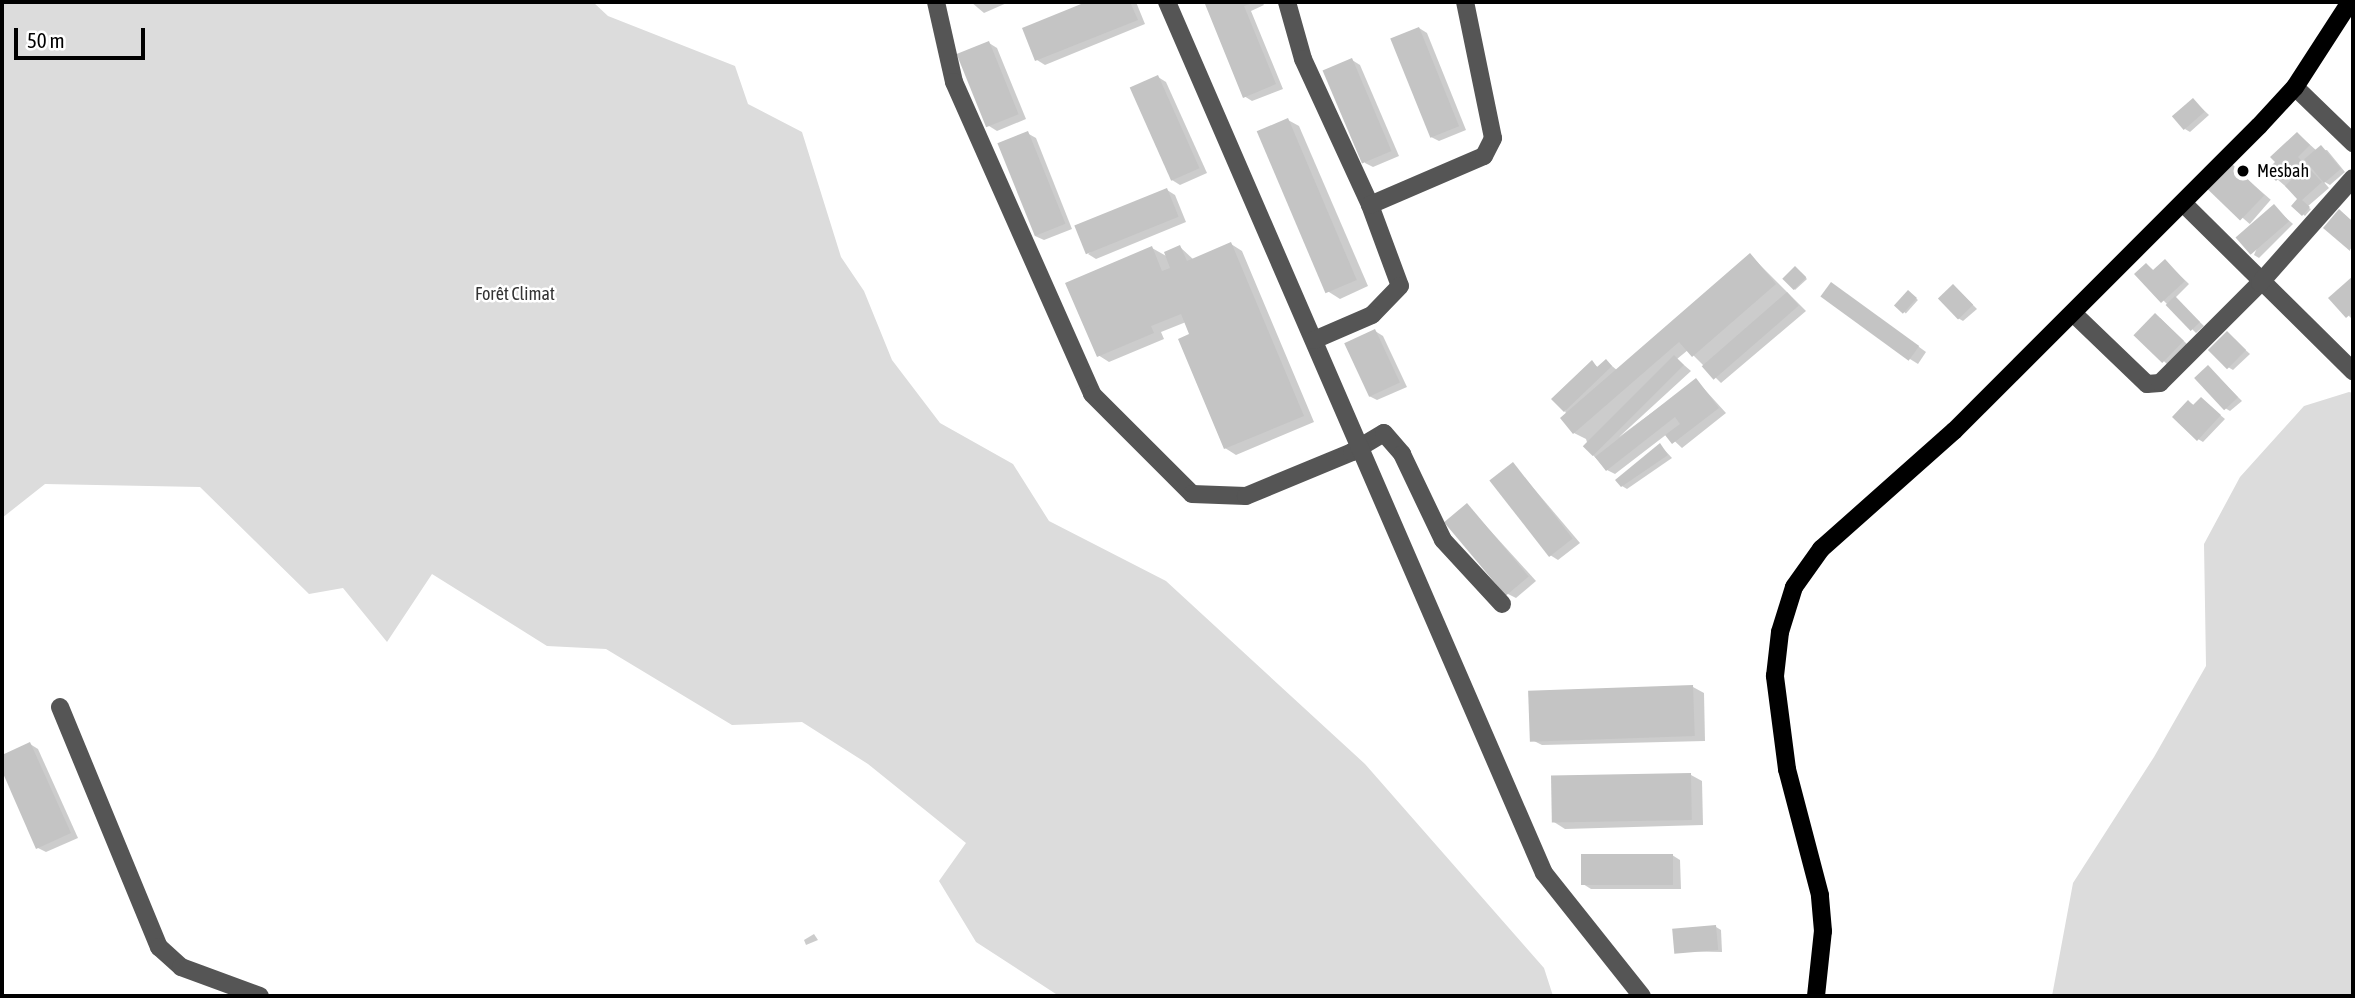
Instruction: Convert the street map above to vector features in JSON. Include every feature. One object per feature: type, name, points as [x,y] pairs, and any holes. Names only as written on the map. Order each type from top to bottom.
[{"type":"main road","points":[[1816,996],[1823,931],[1820,895],[1787,769],[1775,676],[1780,632],[1794,587],[1821,549],[1954,431],[2184,204],[2295,87],[2350,2]]},
{"type":"street","points":[[936,2],[954,82],[1092,394],[1192,494],[1246,496],[1361,446],[1384,433],[1402,454],[1443,540],[1502,604]]},
{"type":"street","points":[[1167,2],[1544,873],[1642,996]]},
{"type":"street","points":[[1287,2],[1303,59],[1370,205],[1400,286],[1372,315],[1314,340]]},
{"type":"street","points":[[1370,205],[1484,156],[1493,138],[1465,2]]},
{"type":"street","points":[[2295,87],[2353,143]]},
{"type":"street","points":[[2074,314],[2147,384],[2160,383],[2260,283],[2353,178]]},
{"type":"street","points":[[2184,204],[2260,283],[2353,371]]},
{"type":"street","points":[[60,707],[159,947],[181,967],[260,996]]},
{"type":"green space","name":"Forêt Climat","points":[[2,2],[593,2],[608,16],[735,66],[748,104],[802,132],[841,257],[864,291],[892,360],[940,423],[1013,464],[1049,521],[1166,581],[1365,764],[1544,968],[1553,996],[1059,996],[976,942],[939,881],[966,843],[868,764],[802,722],[732,725],[606,649],[547,646],[432,574],[387,642],[343,588],[309,594],[200,487],[45,484],[2,518]]},
{"type":"green space","points":[[2353,393],[2353,996],[2052,996],[2073,883],[2154,757],[2206,666],[2204,544],[2240,477],[2304,406]]},
{"type":"building","points":[[1086,2],[1130,2],[1138,20],[1035,61],[1022,28]]},
{"type":"building","points":[[1255,2],[1244,6],[1276,84],[1243,98],[1205,4]]},
{"type":"building","points":[[1419,27],[1459,126],[1430,138],[1390,39]]},
{"type":"building","points":[[989,41],[1019,114],[986,127],[957,54]]},
{"type":"building","points":[[1352,58],[1391,151],[1362,163],[1323,71]]},
{"type":"building","points":[[1158,75],[1199,168],[1171,181],[1130,88]]},
{"type":"building","points":[[2193,98],[2205,112],[2184,130],[2172,116]]},
{"type":"building","points":[[1288,118],[1357,280],[1325,293],[1257,131]]},
{"type":"building","points":[[1028,131],[1065,224],[1035,236],[997,143]]},
{"type":"building","points":[[2297,132],[2310,145],[2298,157],[2322,182],[2302,200],[2310,207],[2302,216],[2291,206],[2297,199],[2285,186],[2293,178],[2286,171],[2276,181],[2266,171],[2275,162],[2270,157]]},
{"type":"building","points":[[2321,145],[2341,169],[2324,183],[2304,159]]},
{"type":"building","points":[[2232,164],[2264,195],[2240,220],[2208,189]]},
{"type":"building","points":[[1167,188],[1179,217],[1086,254],[1074,225]]},
{"type":"building","points":[[2274,204],[2289,221],[2251,255],[2236,237]]},
{"type":"building","points":[[2339,209],[2353,222],[2350,251],[2323,228]]},
{"type":"building","points":[[1231,242],[1304,416],[1224,449],[1178,339],[1189,334],[1181,314],[1151,326],[1154,333],[1097,357],[1065,283],[1152,246],[1162,271],[1170,268],[1164,252],[1180,245],[1187,261]]},
{"type":"building","points":[[1750,253],[1776,284],[1692,357],[1679,342],[1573,434],[1560,418]]},
{"type":"building","points":[[2165,259],[2185,281],[2161,303],[2134,274],[2146,263],[2153,270]]},
{"type":"building","points":[[1795,266],[1806,277],[1794,290],[1782,279]]},
{"type":"building","points":[[2353,276],[2353,312],[2346,318],[2328,298]]},
{"type":"building","points":[[1831,282],[1919,346],[1909,361],[1820,297]]},
{"type":"building","points":[[1953,284],[1973,305],[1958,319],[1938,299]]},
{"type":"building","points":[[1908,290],[1917,298],[1903,314],[1894,306]]},
{"type":"building","points":[[1787,292],[1799,306],[1714,380],[1702,366]]},
{"type":"building","points":[[2175,296],[2200,322],[2191,331],[2166,305]]},
{"type":"building","points":[[2155,313],[2184,341],[2162,363],[2133,335]]},
{"type":"building","points":[[1375,329],[1400,382],[1369,397],[1344,343]]},
{"type":"building","points":[[2227,331],[2246,350],[2227,369],[2208,350]]},
{"type":"building","points":[[1674,355],[1684,365],[1593,456],[1583,446]]},
{"type":"building","points":[[1606,359],[1612,366],[1564,412],[1551,399],[1592,360],[1597,367]]},
{"type":"building","points":[[2208,365],[2238,397],[2224,410],[2194,378]]},
{"type":"building","points":[[1696,378],[1719,408],[1672,444],[1665,435],[1680,424],[1675,417],[1606,471],[1595,457]]},
{"type":"building","points":[[2201,397],[2221,415],[2197,441],[2172,417],[2188,400],[2193,405]]},
{"type":"building","points":[[1660,443],[1668,455],[1621,487],[1615,480]]},
{"type":"building","points":[[1513,462],[1573,538],[1549,557],[1489,480]]},
{"type":"building","points":[[1467,503],[1529,577],[1506,596],[1444,522]]},
{"type":"building","points":[[1693,685],[1695,736],[1530,742],[1528,691]]},
{"type":"building","points":[[30,742],[71,833],[36,849],[2,771],[2,755]]},
{"type":"building","points":[[1691,773],[1692,820],[1552,822],[1551,775]]},
{"type":"building","points":[[1581,854],[1673,854],[1673,885],[1581,885]]},
{"type":"building","points":[[1716,925],[1718,950],[1674,954],[1672,929]]},
{"type":"place","name":"Mesbah","points":[[2243,171]]}]
